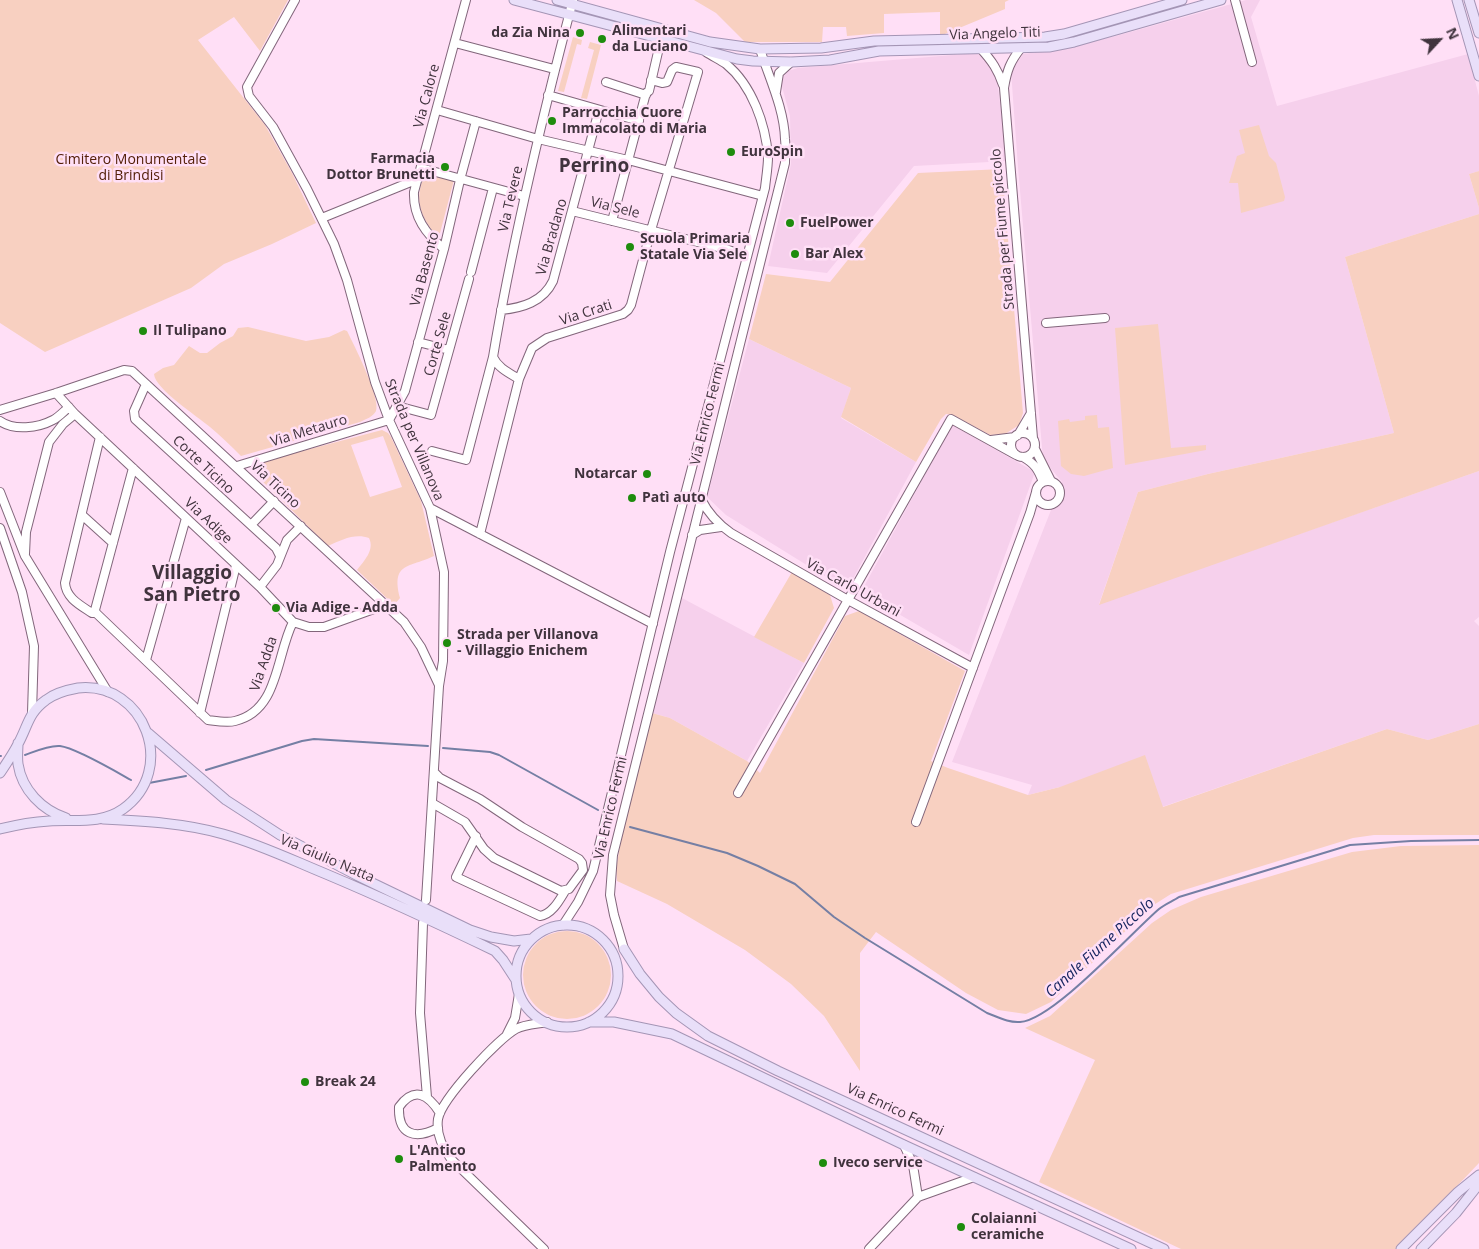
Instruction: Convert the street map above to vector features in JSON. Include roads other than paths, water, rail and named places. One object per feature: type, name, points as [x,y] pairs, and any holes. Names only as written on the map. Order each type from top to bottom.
[{"type":"main road","name":"Via Angelo Titi","points":[[514,0],[704,51],[737,59],[765,62],[830,60],[879,51],[1049,46],[1074,42],[1220,0]]},
{"type":"main road","name":"Via Angelo Titi","points":[[557,0],[572,2],[710,42],[760,49],[821,48],[874,41],[1045,37],[1064,34],[1182,0]]},
{"type":"main road","points":[[1457,0],[1479,76]]},
{"type":"main road","points":[[1469,0],[1479,33]]},
{"type":"main road","points":[[0,773],[18,743],[32,713],[47,698],[66,690],[87,687],[108,692],[125,701],[132,708],[139,716],[148,733],[151,754],[148,776],[138,795],[123,809],[104,819],[25,824],[0,829]]},
{"type":"main road","name":"Via Giulio Natta","points":[[148,733],[226,800],[280,836],[470,930],[506,940],[531,940]]},
{"type":"main road","points":[[18,743],[18,764],[25,784],[37,801],[54,814],[73,820]]},
{"type":"main road","name":"Via Giulio Natta","points":[[104,819],[154,821],[190,826],[262,846],[368,892],[495,952],[503,960],[516,980]]},
{"type":"main road","points":[[563,925],[579,926],[593,932],[605,942],[624,949],[617,970],[616,986],[611,1000],[602,1013],[590,1022],[574,1026],[558,1026],[547,1022],[530,1012],[520,994],[516,980],[517,966],[522,951],[540,932],[551,927],[563,925]]},
{"type":"main road","points":[[605,942],[613,956],[617,970]]},
{"type":"main road","name":"Via Enrico Fermi","points":[[624,949],[640,974],[659,997],[676,1013],[708,1036],[778,1071],[1164,1249]]},
{"type":"main road","name":"Via Enrico Fermi","points":[[590,1022],[614,1022],[672,1034],[1131,1249]]},
{"type":"main road","points":[[1401,1249],[1458,1192],[1479,1176]]},
{"type":"main road","points":[[1409,1249],[1479,1176]]},
{"type":"main road","points":[[1421,1249],[1456,1213],[1479,1184]]},
{"type":"street","name":"Strada per Villanova","points":[[295,0],[248,87],[249,96],[273,127],[322,218],[345,274],[389,420],[430,508],[444,572],[443,661],[439,686],[426,900]]},
{"type":"street","name":"Via Calore","points":[[444,249],[430,237],[422,225],[414,202],[418,179],[466,0]]},
{"type":"street","points":[[1235,0],[1252,62]]},
{"type":"street","name":"Via Tevere","points":[[432,451],[466,460],[493,357],[500,310],[524,196],[572,2]]},
{"type":"street","points":[[612,221],[646,94],[649,91],[661,39]]},
{"type":"street","points":[[455,43],[554,69]]},
{"type":"street","name":"Strada per Fiume piccolo","points":[[1021,48],[1007,70],[1004,88],[1033,438]]},
{"type":"street","name":"Via Enrico Fermi","points":[[624,949],[610,895],[613,854],[785,163],[785,138],[776,94],[760,49]]},
{"type":"street","points":[[981,49],[993,61],[999,71],[1004,88]]},
{"type":"street","name":"Via Enrico Fermi","points":[[563,925],[578,902],[592,871],[653,624],[763,196],[768,158],[758,111],[748,91],[727,65],[704,51]]},
{"type":"street","name":"Via Enrico Fermi","points":[[776,94],[779,73],[791,62]]},
{"type":"street","name":"Via Crati","points":[[480,534],[519,379],[532,348],[547,338],[623,314],[628,310],[698,72],[676,67],[672,70],[667,82],[662,83],[651,80]]},
{"type":"street","points":[[606,82],[646,94]]},
{"type":"street","points":[[548,96],[639,121]]},
{"type":"street","points":[[437,110],[538,139],[628,160],[763,196]]},
{"type":"street","name":"Via Bradano","points":[[500,310],[518,308],[543,296],[549,290],[599,110]]},
{"type":"street","name":"Via Basento","points":[[389,420],[405,391],[476,122]]},
{"type":"street","points":[[421,168],[524,196]]},
{"type":"street","points":[[322,218],[418,179]]},
{"type":"street","name":"Corte Sele","points":[[397,406],[431,415],[493,188]]},
{"type":"street","name":"Via Sele","points":[[572,211],[726,249],[747,257]]},
{"type":"street","points":[[1046,323],[1105,318]]},
{"type":"street","points":[[418,342],[449,350]]},
{"type":"street","points":[[493,357],[496,363],[519,379]]},
{"type":"street","name":"Via Ticino","points":[[56,393],[124,370],[132,371],[404,622],[421,647],[439,686]]},
{"type":"street","name":"Corte Ticino","points":[[146,384],[134,410],[136,419],[276,548],[280,556]]},
{"type":"street","points":[[4,408],[56,393]]},
{"type":"street","name":"Via Adige","points":[[56,393],[75,414],[260,587],[293,622]]},
{"type":"street","points":[[0,421],[12,427],[32,427],[53,420],[69,407]]},
{"type":"street","points":[[1020,456],[1012,448],[1011,444],[1030,413]]},
{"type":"street","points":[[25,556],[26,532],[49,442],[63,424],[75,414]]},
{"type":"street","points":[[738,793],[951,419],[1034,464],[1047,482],[1057,485],[1060,496],[1055,503],[1038,506],[1030,513]]},
{"type":"street","name":"Via Metauro","points":[[237,466],[389,420]]},
{"type":"street","points":[[989,440],[1004,440],[1026,434],[1033,438],[1047,482]]},
{"type":"street","name":"Via Adda","points":[[100,437],[65,583],[66,591],[76,602],[92,613],[96,612],[208,720],[234,721],[250,715],[261,707],[270,692],[287,634],[293,622]]},
{"type":"street","points":[[1020,456],[1031,455],[1035,449]]},
{"type":"street","points":[[96,612],[133,468]]},
{"type":"street","points":[[916,822],[1030,513],[1037,488],[1047,482]]},
{"type":"street","points":[[0,492],[25,556],[108,692]]},
{"type":"street","points":[[1036,492],[1038,499],[1044,504]]},
{"type":"street","name":"Via Carlo Urbani","points":[[701,499],[709,513],[721,526],[848,600],[973,668]]},
{"type":"street","points":[[251,525],[274,501]]},
{"type":"street","points":[[430,508],[653,624]]},
{"type":"street","points":[[82,515],[113,543]]},
{"type":"street","points":[[146,660],[186,518]]},
{"type":"street","points":[[260,587],[277,565],[287,540],[301,526]]},
{"type":"street","points":[[692,535],[700,530],[721,526]]},
{"type":"street","points":[[0,528],[22,592],[34,646],[32,713]]},
{"type":"street","points":[[200,713],[236,565]]},
{"type":"street","points":[[293,622],[309,627],[324,627],[385,605]]},
{"type":"street","points":[[434,772],[440,778],[480,799],[522,827],[579,859],[582,862],[583,870],[553,909],[546,915],[540,916],[456,877],[476,836]]},
{"type":"street","points":[[432,803],[465,822],[484,849],[494,858],[561,891],[565,891]]},
{"type":"street","points":[[423,923],[420,1014],[427,1096],[440,1113]]},
{"type":"street","points":[[506,1036],[515,1018],[520,994]]},
{"type":"street","points":[[544,1249],[451,1159],[440,1141],[438,1128],[440,1113],[462,1081],[506,1036],[518,1028],[547,1022]]},
{"type":"street","points":[[427,1096],[412,1096],[406,1099],[399,1108],[401,1125],[406,1132],[418,1135],[428,1134],[438,1128]]},
{"type":"street","points":[[904,1144],[913,1165],[918,1197]]},
{"type":"street","points":[[868,1249],[918,1197],[974,1177]]},
{"type":"waterway","name":"Canale Fiume Piccolo","points":[[206,770],[314,739],[428,746]]},
{"type":"waterway","name":"Canale Fiume Piccolo","points":[[25,755],[47,747],[60,746],[85,755],[131,780]]},
{"type":"waterway","name":"Canale Fiume Piccolo","points":[[443,748],[490,752],[499,755],[598,810]]},
{"type":"waterway","name":"Canale Fiume Piccolo","points":[[149,783],[186,776]]},
{"type":"waterway","name":"Canale Fiume Piccolo","points":[[630,827],[727,853],[795,884],[834,917],[865,938],[987,1013],[1011,1022],[1020,1022],[1034,1018],[1052,1007],[1091,974],[1159,909],[1179,897],[1350,845],[1411,841],[1479,840]]},
{"type":"place","name":"da Zia Nina","points":[[580,33]]},
{"type":"place","name":"Alimentari da Luciano","points":[[602,39]]},
{"type":"place","name":"Parrocchia Cuore Immacolato di Maria","points":[[552,121]]},
{"type":"place","name":"EuroSpin","points":[[731,152]]},
{"type":"place","name":"Farmacia Dottor Brunetti","points":[[445,167]]},
{"type":"place","name":"FuelPower","points":[[790,223]]},
{"type":"place","name":"Scuola Primaria Statale Via Sele","points":[[630,247]]},
{"type":"place","name":"Bar Alex","points":[[795,254]]},
{"type":"place","name":"Il Tulipano","points":[[143,331]]},
{"type":"place","name":"Notarcar","points":[[647,474]]},
{"type":"place","name":"Patì auto","points":[[632,498]]},
{"type":"place","name":"Via Adige - Adda","points":[[276,608]]},
{"type":"place","name":"Strada per Villanova - Villaggio Enichem","points":[[447,643]]},
{"type":"place","name":"Break 24","points":[[305,1082]]},
{"type":"place","name":"L'Antico Palmento","points":[[399,1159]]},
{"type":"place","name":"Iveco service","points":[[823,1163]]},
{"type":"place","name":"Colaianni ceramiche","points":[[961,1227]]},
{"type":"district","name":"Perrino","points":[[594,167]]},
{"type":"district","name":"Villaggio San Pietro","points":[[192,585]]},
{"type":"park label","name":"Cimitero Monumentale di Brindisi","points":[[131,168]]}]
